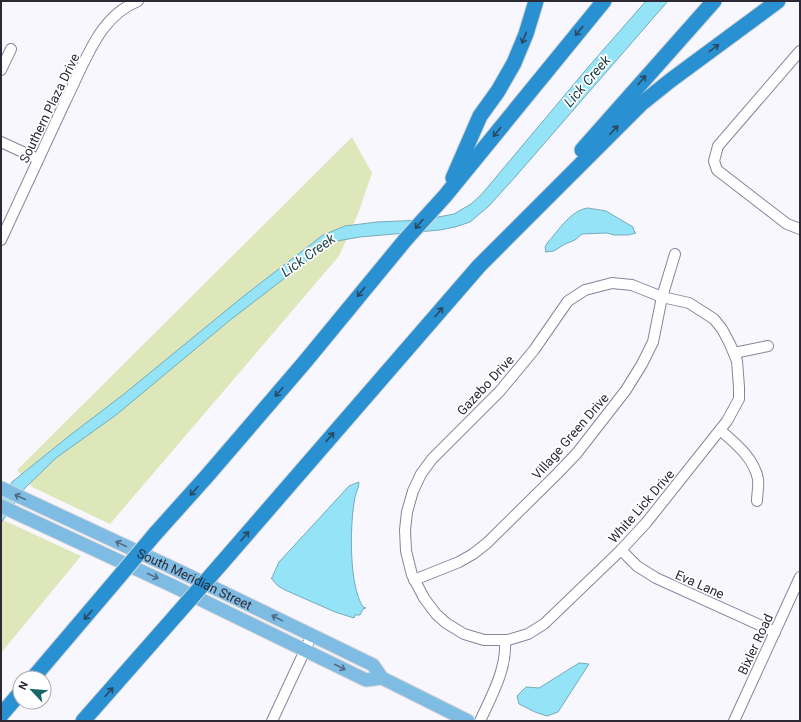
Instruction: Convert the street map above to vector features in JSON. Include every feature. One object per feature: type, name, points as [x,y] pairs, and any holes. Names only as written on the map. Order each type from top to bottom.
[{"type":"highway","points":[[445,196],[480,116],[514,63],[526,34],[536,1]]},
{"type":"highway","points":[[40,670],[155,534],[304,363],[386,262],[429,212],[445,196],[604,1]]},
{"type":"highway","points":[[507,237],[598,130],[714,1]]},
{"type":"highway","points":[[83,721],[478,266],[641,104],[778,1]]},
{"type":"highway","points":[[1,716],[12,703]]},
{"type":"main road","name":"South Meridian Street","points":[[1,488],[373,665],[382,678],[468,721]]},
{"type":"main road","name":"South Meridian Street","points":[[1,506],[180,589],[366,680],[382,678]]},
{"type":"street","name":"Southern Plaza Drive","points":[[1,240],[97,37],[118,13],[127,6],[138,1]]},
{"type":"street","points":[[1,70],[11,49]]},
{"type":"street","points":[[800,51],[718,146],[714,161],[717,170],[787,224],[800,229]]},
{"type":"street","points":[[1,142],[38,160]]},
{"type":"street","name":"Village Green Drive","points":[[414,580],[459,562],[487,543],[572,458],[626,390],[642,364],[653,342],[662,297],[675,254]]},
{"type":"street","name":"Gazebo Drive","points":[[414,580],[406,554],[405,526],[411,497],[421,474],[440,449],[500,391],[534,350],[568,301],[585,290],[612,283],[632,285],[662,297]]},
{"type":"street","name":"White Lick Drive","points":[[414,580],[430,608],[438,617],[452,628],[477,639],[505,640],[528,634],[544,624],[646,524],[727,421],[739,399],[737,361],[722,329],[714,319],[689,303],[662,297]]},
{"type":"street","points":[[734,353],[768,346]]},
{"type":"street","points":[[720,430],[738,446],[752,463],[758,479],[757,501]]},
{"type":"street","name":"Eva Lane","points":[[621,550],[640,569],[656,578],[775,632]]},
{"type":"street","name":"Bixler Road","points":[[734,721],[800,577]]},
{"type":"street","points":[[272,721],[312,635]]},
{"type":"street","points":[[480,721],[501,675],[504,661],[505,640]]},
{"type":"green space","points":[[352,137],[372,173],[358,214],[339,256],[110,524],[32,487],[17,470]]},
{"type":"green space","points":[[1,519],[81,556],[1,653]]},
{"type":"water","name":"Lick Creek","points":[[646,1],[668,1],[516,176],[489,206],[470,222],[440,230],[360,237],[337,241],[316,254],[229,321],[116,415],[56,458],[25,488],[1,523],[1,498],[12,482],[124,394],[245,295],[323,235],[345,226],[377,222],[423,220],[454,214],[471,204],[481,195]]},
{"type":"water","points":[[588,208],[606,211],[633,227],[636,233],[628,235],[614,235],[607,233],[582,234],[575,240],[554,251],[545,252],[545,247],[548,242],[566,221],[576,212]]},
{"type":"water","points":[[359,482],[354,500],[351,542],[355,585],[358,597],[363,607],[366,608],[363,609],[360,615],[355,615],[354,618],[335,612],[285,590],[278,586],[271,578],[273,577],[279,562],[349,486]]},
{"type":"water","points":[[579,663],[589,664],[558,712],[547,716],[519,704],[517,696],[526,687],[539,688]]}]
